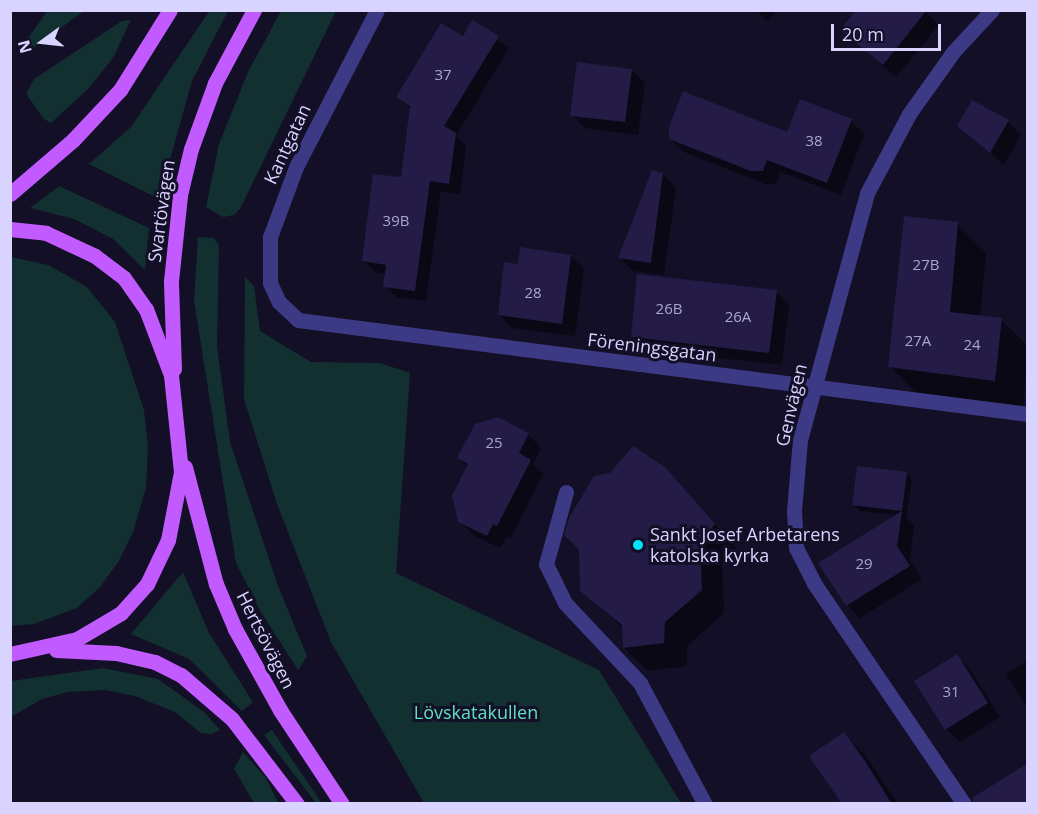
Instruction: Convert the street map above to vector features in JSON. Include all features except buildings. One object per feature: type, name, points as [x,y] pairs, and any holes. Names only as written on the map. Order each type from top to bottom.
[{"type":"main road","points":[[10,194],[73,140],[120,90],[170,10]]},
{"type":"main road","name":"Svartövägen","points":[[174,396],[171,281],[180,195],[190,149],[215,83],[254,10]]},
{"type":"main road","points":[[10,228],[64,240],[110,266],[124,278],[154,326],[174,396],[181,472],[168,540],[147,584],[121,613],[96,631],[38,649],[10,654]]},
{"type":"main road","name":"Hertsövägen","points":[[180,443],[199,526],[235,629],[280,710],[342,804]]},
{"type":"main road","points":[[38,649],[116,653],[155,662],[181,675],[208,696],[239,727],[297,804]]},
{"type":"street","name":"Kantgatan","points":[[279,302],[270,283],[267,263],[278,208],[342,73],[377,10]]},
{"type":"street","name":"Genvägen","points":[[964,804],[814,583],[796,548],[794,511],[800,440],[816,388],[829,321],[867,193],[909,114],[953,52],[992,10]]},
{"type":"street","name":"Föreningsgatan","points":[[279,302],[298,320],[1028,414]]},
{"type":"street","points":[[566,492],[546,564],[565,603],[640,684],[705,804]]},
{"type":"green space","points":[[210,10],[228,11],[192,81],[159,199],[89,164],[131,127]]},
{"type":"green space","points":[[47,11],[84,11],[32,49],[27,40]]},
{"type":"green space","points":[[281,11],[336,11],[240,209],[234,215],[223,217],[206,207],[219,144],[248,72]]},
{"type":"green space","points":[[131,20],[113,58],[88,89],[51,123],[44,119],[26,94],[34,79],[122,21]]},
{"type":"green space","points":[[59,186],[149,228],[145,270],[113,239],[74,219],[30,208]]},
{"type":"green space","points":[[198,237],[214,238],[219,245],[217,346],[230,442],[278,586],[307,656],[298,670],[259,609],[236,563],[194,301]]},
{"type":"green space","points":[[11,257],[48,265],[87,287],[115,322],[144,410],[148,447],[146,488],[133,532],[119,561],[100,587],[77,608],[34,624],[11,626]]},
{"type":"green space","name":"Lövskatakullen","points":[[245,277],[254,286],[260,331],[311,362],[380,363],[410,373],[396,573],[599,670],[681,803],[424,803],[331,642],[277,504],[244,399]]},
{"type":"green space","points":[[183,572],[209,633],[253,702],[242,711],[189,659],[131,634]]},
{"type":"green space","points":[[103,668],[158,679],[204,712],[220,730],[212,734],[201,733],[175,712],[135,696],[105,690],[68,692],[42,699],[11,717],[11,681]]},
{"type":"green space","points":[[272,730],[322,803],[316,803],[264,735]]},
{"type":"green space","points":[[243,752],[266,778],[278,803],[254,803],[234,769]]},
{"type":"place","name":"Sankt Josef Arbetarens katolska kyrka","points":[[638,545]]}]
